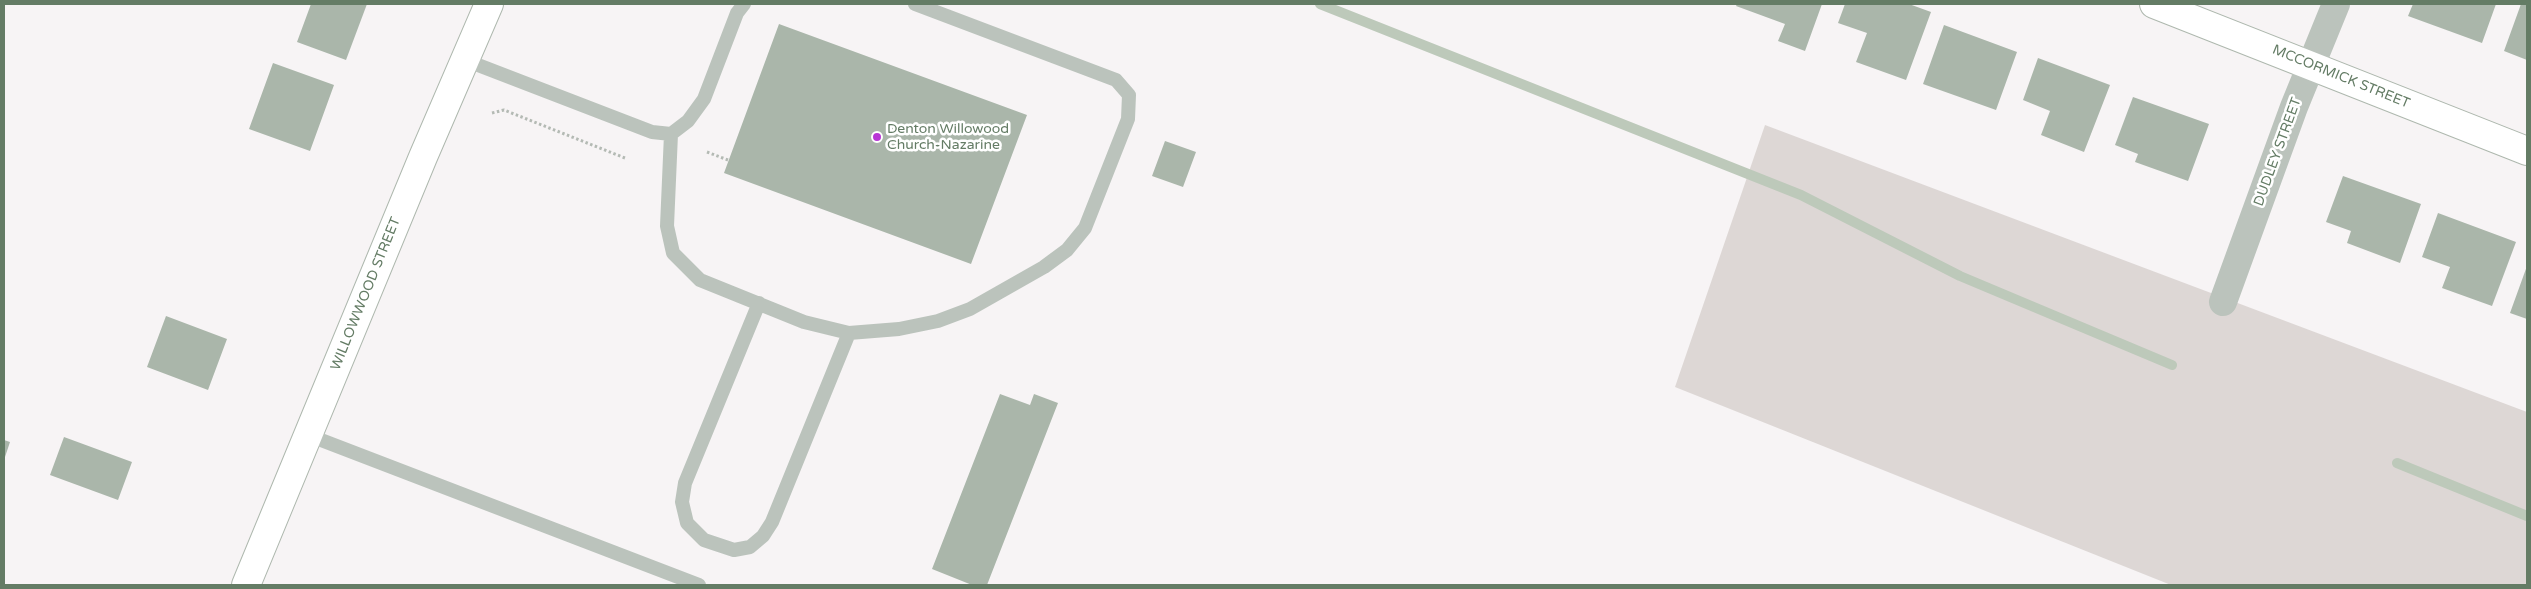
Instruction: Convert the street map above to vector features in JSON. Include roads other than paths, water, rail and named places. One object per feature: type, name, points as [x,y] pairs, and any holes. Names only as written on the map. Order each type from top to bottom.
[{"type":"street","name":"WILLOWWOOD STREET","points":[[246,585],[489,4]]},
{"type":"street","name":"MCCORMICK STREET","points":[[2154,4],[2527,151]]},
{"type":"street","name":"DUDLEY STREET","points":[[2224,302],[2294,108],[2336,4]]},
{"type":"lane","points":[[465,60],[652,132],[671,134],[688,121],[704,99],[737,13],[744,4]]},
{"type":"lane","points":[[671,134],[668,226],[673,253],[700,280],[804,322],[849,333],[899,329],[938,321],[970,309],[1044,267],[1067,250],[1085,228],[1128,119],[1129,95],[1116,80],[914,4]]},
{"type":"lane","points":[[759,303],[685,483],[682,502],[687,523],[704,540],[734,550],[750,548],[763,536],[772,522],[849,333]]},
{"type":"lane","points":[[308,435],[699,585]]},
{"type":"waterway","points":[[1320,4],[1801,195],[1960,276],[2172,365]]},
{"type":"waterway","points":[[2397,463],[2527,516]]},
{"type":"place","name":"Denton Willowood Church-Nazarine","points":[[877,137]]}]
